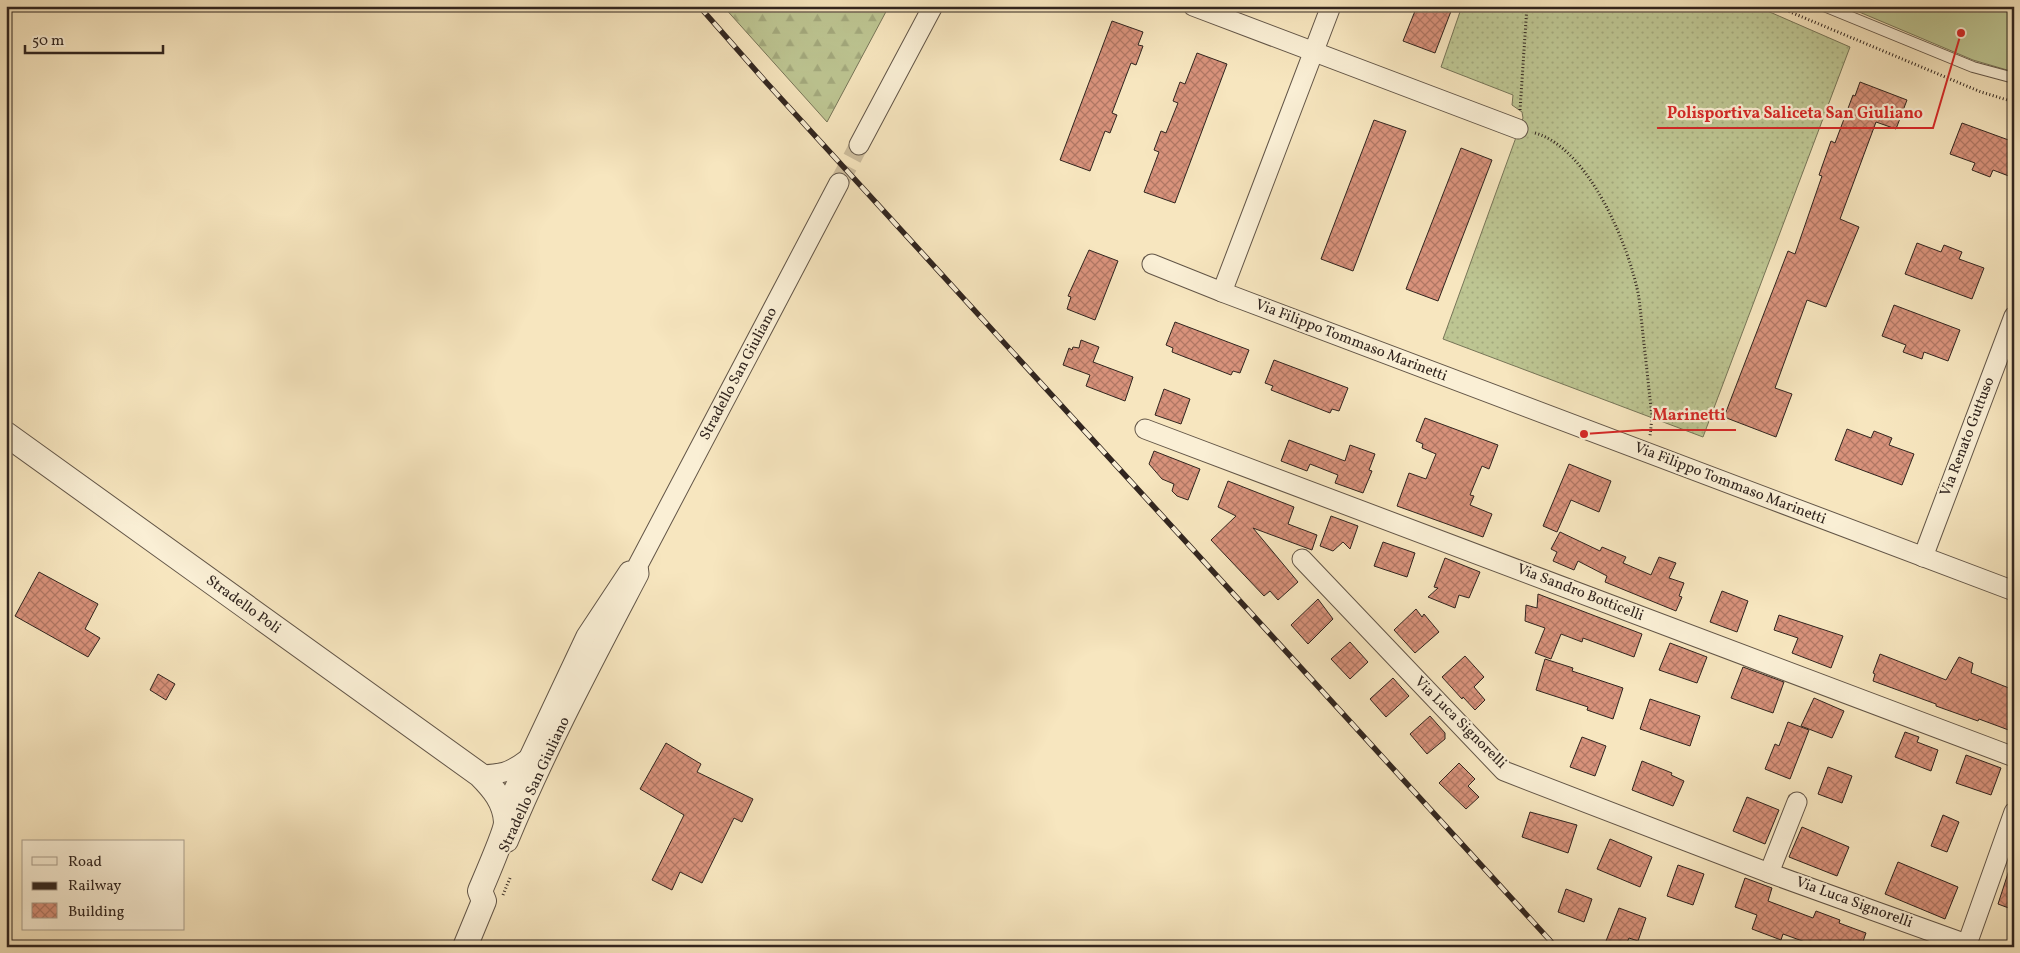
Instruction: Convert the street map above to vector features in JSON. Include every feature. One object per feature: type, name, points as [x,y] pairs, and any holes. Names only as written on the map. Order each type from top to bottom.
[{"type":"street","points":[[860,145],[933,6]]},
{"type":"street","points":[[1193,6],[1518,129]]},
{"type":"street","points":[[1222,292],[1331,6]]},
{"type":"street","name":"Stradello San Giuliano","points":[[449,947],[526,760],[586,636],[630,570],[638,565],[839,183]]},
{"type":"street","name":"Via Filippo Tommaso Marinetti","points":[[1152,264],[2014,592]]},
{"type":"street","name":"Via Renato Guttuso","points":[[1923,557],[2014,316]]},
{"type":"street","name":"Via Sandro Botticelli","points":[[1145,429],[2014,757]]},
{"type":"street","name":"Stradello Poli","points":[[6,434],[480,775],[499,798],[504,810]]},
{"type":"street","name":"Via Luca Signorelli","points":[[1302,559],[1504,770],[1769,873],[1966,946]]},
{"type":"street","name":"Stradello San Giuliano","points":[[465,947],[523,806],[589,670],[639,574],[638,565]]},
{"type":"street","name":"Stradello San Giuliano","points":[[543,723],[553,720],[576,677],[589,670]]},
{"type":"street","points":[[480,775],[498,775],[513,770],[526,760]]},
{"type":"street","points":[[1769,873],[1797,802]]},
{"type":"street","name":"Stradello San Giuliano","points":[[484,901],[480,891],[506,824],[504,810]]},
{"type":"street","points":[[1966,946],[2014,812]]},
{"type":"lane","points":[[1824,6],[1973,67],[2014,78]]},
{"type":"path","points":[[1527,6],[1518,129],[1541,135],[1574,160],[1607,206],[1619,235],[1637,283],[1652,417],[1649,453]]},
{"type":"path","points":[[1776,6],[1972,88],[2014,102]]},
{"type":"green space","points":[[723,6],[889,6],[827,122]]},
{"type":"green space","points":[[1462,6],[1756,6],[1850,47],[1703,437],[1443,339],[1523,118],[1522,112],[1512,105],[1513,95],[1441,67]]},
{"type":"green space","points":[[1845,6],[2014,6],[2014,72],[1973,60]]},
{"type":"building","points":[[1417,6],[1453,6],[1435,53],[1403,41]]},
{"type":"building","points":[[1112,21],[1143,32],[1138,45],[1143,46],[1136,65],[1131,63],[1112,113],[1117,115],[1110,133],[1105,131],[1090,171],[1060,160]]},
{"type":"building","points":[[1197,53],[1227,64],[1175,203],[1144,192],[1159,152],[1154,150],[1161,131],[1166,133],[1178,103],[1173,101],[1180,82],[1185,84]]},
{"type":"building","points":[[1860,82],[1907,100],[1896,129],[1876,122],[1840,219],[1859,227],[1826,307],[1807,300],[1775,388],[1792,394],[1776,437],[1724,417],[1788,251],[1795,254],[1822,176],[1819,175],[1831,141],[1835,143],[1853,95],[1855,96]]},
{"type":"building","points":[[1374,120],[1406,131],[1353,271],[1321,259]]},
{"type":"building","points":[[1962,123],[2014,142],[2014,178],[1993,170],[1990,177],[1972,170],[1975,163],[1950,154]]},
{"type":"building","points":[[1461,148],[1492,160],[1438,301],[1406,289]]},
{"type":"building","points":[[1917,243],[1941,252],[1944,245],[1962,252],[1959,259],[1984,268],[1972,299],[1905,274]]},
{"type":"building","points":[[1089,250],[1118,261],[1095,320],[1067,309],[1071,297],[1068,296]]},
{"type":"building","points":[[1894,305],[1960,330],[1948,361],[1924,352],[1922,359],[1903,352],[1906,345],[1882,336]]},
{"type":"building","points":[[1175,322],[1249,350],[1240,373],[1233,371],[1231,375],[1172,352],[1173,348],[1166,345]]},
{"type":"building","points":[[1081,340],[1099,347],[1093,362],[1133,377],[1125,401],[1086,386],[1090,375],[1063,365],[1069,348],[1072,350],[1073,347],[1079,348]]},
{"type":"building","points":[[1274,360],[1348,388],[1339,411],[1332,409],[1330,413],[1271,390],[1273,386],[1265,383]]},
{"type":"building","points":[[1164,389],[1190,399],[1181,424],[1155,415]]},
{"type":"building","points":[[1425,418],[1498,445],[1489,469],[1482,466],[1470,495],[1474,496],[1470,505],[1492,514],[1483,537],[1397,506],[1409,473],[1426,479],[1436,454],[1422,448],[1423,444],[1416,441]]},
{"type":"building","points":[[1847,429],[1871,438],[1874,431],[1892,438],[1889,445],[1914,454],[1902,485],[1835,460]]},
{"type":"building","points":[[1289,440],[1345,461],[1350,445],[1375,454],[1369,470],[1372,471],[1363,493],[1335,483],[1338,475],[1310,464],[1307,471],[1281,461]]},
{"type":"building","points":[[1154,451],[1200,469],[1188,500],[1177,496],[1172,491],[1174,484],[1162,479],[1149,464]]},
{"type":"building","points":[[1569,464],[1611,481],[1599,512],[1571,500],[1557,532],[1543,526]]},
{"type":"building","points":[[1228,481],[1294,507],[1288,524],[1317,535],[1312,550],[1253,528],[1298,582],[1278,600],[1270,591],[1264,596],[1211,540],[1236,516],[1218,507]]},
{"type":"building","points":[[1331,516],[1358,526],[1350,549],[1343,542],[1333,551],[1320,546]]},
{"type":"building","points":[[1560,532],[1600,551],[1602,547],[1626,557],[1623,563],[1651,575],[1659,557],[1676,563],[1669,578],[1684,583],[1679,596],[1682,597],[1676,611],[1605,582],[1607,576],[1578,561],[1574,570],[1553,561],[1557,552],[1551,549]]},
{"type":"building","points":[[1383,542],[1415,553],[1407,577],[1374,566]]},
{"type":"building","points":[[1445,558],[1480,572],[1469,598],[1459,595],[1455,608],[1428,597],[1438,588],[1434,587]]},
{"type":"building","points":[[39,572],[98,604],[85,629],[100,638],[88,657],[15,616]]},
{"type":"building","points":[[1722,591],[1748,601],[1737,632],[1710,622]]},
{"type":"building","points":[[1538,594],[1642,634],[1634,657],[1583,638],[1582,642],[1561,634],[1551,659],[1535,653],[1545,628],[1525,621],[1526,605],[1537,608]]},
{"type":"building","points":[[1318,599],[1333,619],[1308,644],[1291,625]]},
{"type":"building","points":[[1416,609],[1422,617],[1424,614],[1439,632],[1415,653],[1394,630]]},
{"type":"building","points":[[1779,615],[1843,636],[1831,668],[1792,653],[1798,638],[1774,630]]},
{"type":"building","points":[[1350,642],[1368,662],[1350,679],[1331,659]]},
{"type":"building","points":[[1670,643],[1707,657],[1697,683],[1659,670]]},
{"type":"building","points":[[1880,654],[1946,680],[1959,657],[1973,663],[1971,673],[2014,690],[2014,732],[1936,706],[1936,704],[1873,681],[1875,674],[1873,673]]},
{"type":"building","points":[[1465,656],[1484,677],[1474,687],[1485,700],[1475,710],[1442,677]]},
{"type":"building","points":[[1545,659],[1573,668],[1572,671],[1623,688],[1613,719],[1587,710],[1588,707],[1536,690]]},
{"type":"building","points":[[1743,667],[1784,682],[1773,713],[1731,698]]},
{"type":"building","points":[[158,674],[175,684],[166,700],[150,690]]},
{"type":"building","points":[[1393,678],[1409,696],[1386,717],[1370,699]]},
{"type":"building","points":[[1814,698],[1844,711],[1832,738],[1801,726]]},
{"type":"building","points":[[1650,699],[1700,716],[1690,746],[1640,729]]},
{"type":"building","points":[[1430,716],[1445,733],[1445,739],[1427,754],[1410,734]]},
{"type":"building","points":[[1788,722],[1809,730],[1790,779],[1765,769],[1775,744],[1779,746]]},
{"type":"building","points":[[1905,732],[1919,737],[1917,742],[1938,750],[1931,771],[1895,757]]},
{"type":"building","points":[[1582,737],[1606,746],[1595,776],[1570,767]]},
{"type":"building","points":[[666,743],[701,764],[697,772],[753,799],[742,822],[734,818],[702,883],[680,872],[672,890],[652,880],[684,815],[640,789]]},
{"type":"building","points":[[1966,755],[2001,768],[1991,795],[1956,783]]},
{"type":"building","points":[[1642,761],[1672,773],[1671,775],[1684,781],[1673,806],[1632,790]]},
{"type":"building","points":[[1459,763],[1475,779],[1468,786],[1479,797],[1466,809],[1439,783]]},
{"type":"building","points":[[1828,767],[1852,776],[1842,803],[1818,794]]},
{"type":"building","points":[[1747,797],[1779,810],[1765,844],[1733,831]]},
{"type":"building","points":[[1530,812],[1577,825],[1568,853],[1522,837]]},
{"type":"building","points":[[1943,815],[1959,822],[1947,852],[1931,846]]},
{"type":"building","points":[[1802,827],[1849,847],[1837,876],[1789,857]]},
{"type":"building","points":[[1610,839],[1652,857],[1640,887],[1597,869]]},
{"type":"building","points":[[1898,862],[1958,887],[1945,919],[1885,894]]},
{"type":"building","points":[[2011,864],[2014,865],[2014,910],[1998,904]]},
{"type":"building","points":[[1678,865],[1704,874],[1693,905],[1667,896]]},
{"type":"building","points":[[1745,878],[1772,888],[1768,901],[1813,918],[1816,911],[1840,920],[1839,923],[1866,933],[1861,947],[1819,947],[1783,934],[1781,940],[1752,929],[1757,915],[1735,907]]},
{"type":"building","points":[[1566,889],[1592,899],[1584,922],[1558,912]]},
{"type":"building","points":[[1619,908],[1646,918],[1638,941],[1629,938],[1625,947],[1606,941]]},
{"type":"tunnel","points":[[839,183],[859,145]]},
{"type":"railway","points":[[699,6],[765,81],[1556,947]]},
{"type":"place","name":"Polisportiva Saliceta San Giuliano","points":[[1961,33]]},
{"type":"place","name":"Marinetti","points":[[1584,434]]}]
